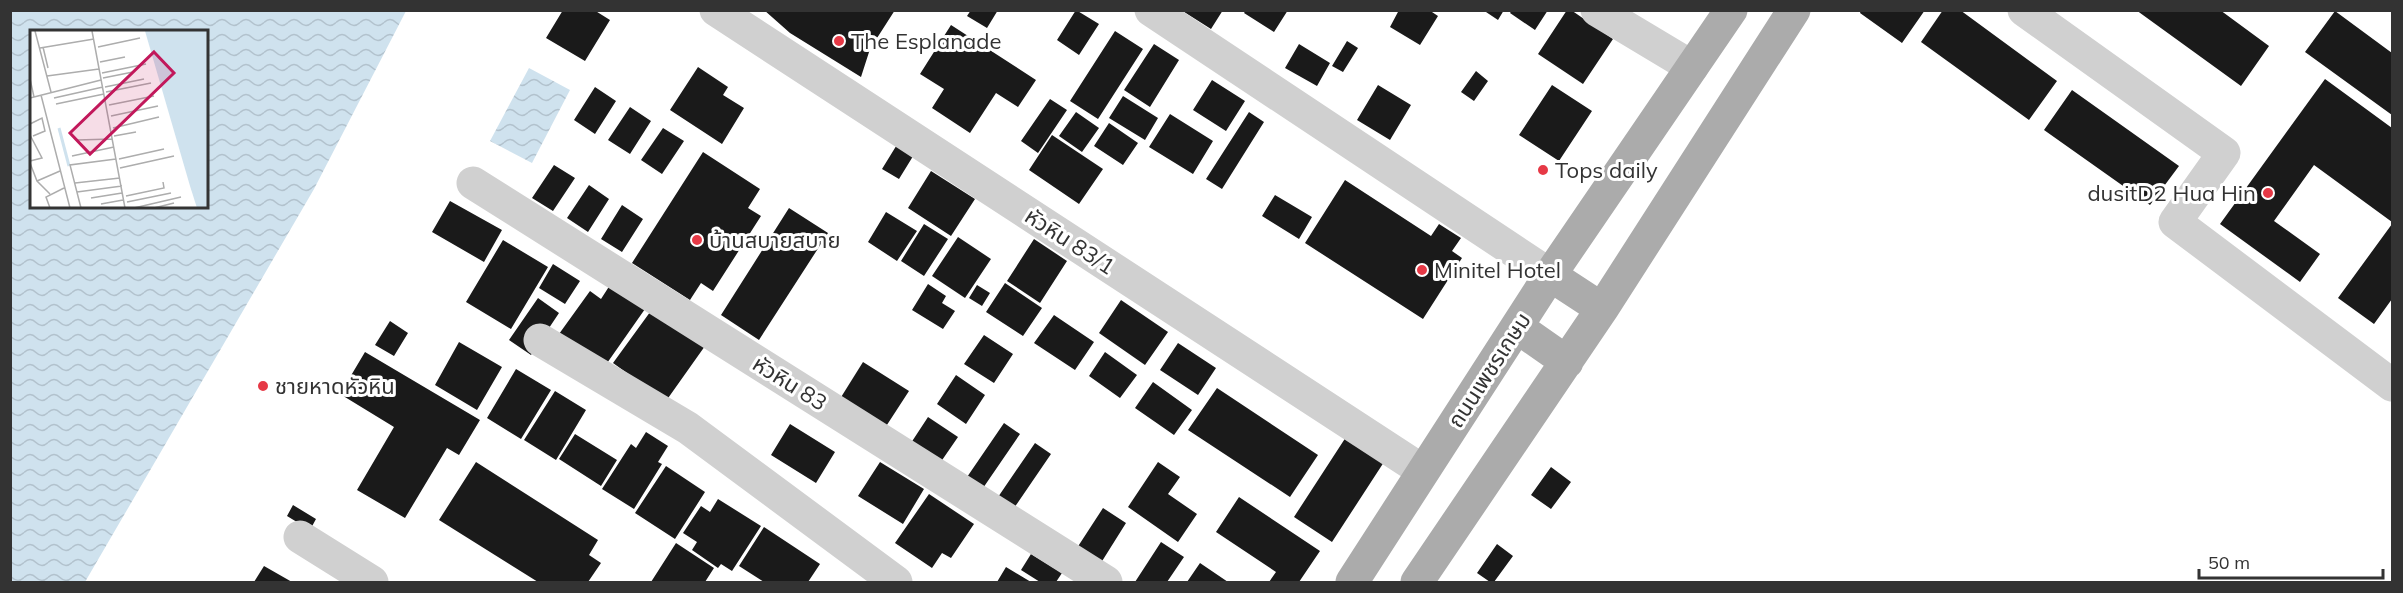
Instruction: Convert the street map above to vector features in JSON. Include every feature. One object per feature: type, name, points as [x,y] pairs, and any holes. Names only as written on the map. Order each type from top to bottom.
[{"type":"main road","name":"ถนนเพชรเกษม","points":[[1352,582],[1550,275],[1731,10]]},
{"type":"main road","points":[[1417,582],[1602,309],[1794,10]]},
{"type":"main road","points":[[1550,275],[1602,309]]},
{"type":"main road","points":[[1517,327],[1567,362]]},
{"type":"street","name":"หัวหิน 83/1","points":[[716,10],[1424,471]]},
{"type":"street","points":[[1151,10],[1550,275]]},
{"type":"street","points":[[1597,10],[1692,68]]},
{"type":"street","points":[[2024,10],[2224,153],[2175,222],[2392,385]]},
{"type":"street","name":"หัวหิน 83","points":[[473,183],[1106,582]]},
{"type":"street","points":[[540,340],[688,428],[896,582]]},
{"type":"street","points":[[300,537],[372,582]]},
{"type":"water","points":[[10,11],[406,11],[314,189],[85,582],[11,582]]},
{"type":"water","points":[[529,68],[570,90],[532,163],[490,141]]},
{"type":"building","points":[[563,10],[594,10],[610,20],[585,61],[546,38]]},
{"type":"building","name":"The Esplanade","points":[[764,10],[895,10],[870,49],[861,77],[790,33]]},
{"type":"building","points":[[971,10],[998,10],[987,28],[967,16]]},
{"type":"building","points":[[1076,10],[1099,24],[1079,55],[1057,40]]},
{"type":"building","points":[[1181,10],[1223,10],[1211,29]]},
{"type":"building","points":[[1246,10],[1288,10],[1274,32],[1244,13]]},
{"type":"building","points":[[1399,10],[1429,10],[1438,16],[1420,45],[1390,27]]},
{"type":"building","points":[[1483,10],[1504,10],[1498,20]]},
{"type":"building","points":[[1512,10],[1548,10],[1535,30],[1510,13]]},
{"type":"building","points":[[1567,10],[1571,10],[1613,39],[1583,84],[1538,54]]},
{"type":"building","points":[[1861,10],[1925,10],[1902,43],[1860,13]]},
{"type":"building","points":[[1943,10],[1960,10],[2057,81],[2029,120],[1921,42]]},
{"type":"building","points":[[2136,10],[2220,10],[2269,46],[2241,86]]},
{"type":"building","points":[[2335,11],[2392,53],[2392,115],[2305,52]]},
{"type":"building","points":[[951,25],[1036,80],[1018,107],[996,93],[970,133],[932,108],[944,89],[920,74]]},
{"type":"building","points":[[1115,31],[1143,49],[1098,119],[1070,101]]},
{"type":"building","points":[[1347,41],[1358,48],[1343,72],[1332,66]]},
{"type":"building","points":[[1154,44],[1179,60],[1150,107],[1124,90]]},
{"type":"building","points":[[1299,44],[1330,63],[1317,86],[1285,68]]},
{"type":"building","points":[[698,67],[728,87],[723,95],[744,108],[722,144],[670,110]]},
{"type":"building","points":[[1476,71],[1488,81],[1474,101],[1461,92]]},
{"type":"building","name":"dusitD2 Hua Hin","points":[[2325,79],[2392,128],[2392,222],[2314,165],[2274,221],[2320,254],[2300,282],[2220,224]]},
{"type":"building","points":[[1212,80],[1245,101],[1226,131],[1193,110]]},
{"type":"building","points":[[1378,85],[1411,105],[1390,140],[1357,120]]},
{"type":"building","points":[[1552,85],[1592,111],[1559,161],[1519,135]]},
{"type":"building","points":[[595,87],[616,101],[595,134],[574,120]]},
{"type":"building","points":[[2072,90],[2179,166],[2150,205],[2044,130]]},
{"type":"building","points":[[1123,96],[1158,118],[1145,140],[1109,118]]},
{"type":"building","points":[[1050,99],[1067,110],[1038,153],[1021,141]]},
{"type":"building","points":[[630,107],[651,121],[630,154],[608,140]]},
{"type":"building","points":[[1076,112],[1099,128],[1082,152],[1059,136]]},
{"type":"building","points":[[1249,112],[1264,122],[1222,189],[1206,179]]},
{"type":"building","points":[[1170,114],[1213,141],[1193,174],[1149,147]]},
{"type":"building","points":[[1109,123],[1138,143],[1123,165],[1094,146]]},
{"type":"building","points":[[663,128],[684,141],[662,174],[641,160]]},
{"type":"building","points":[[1052,135],[1103,169],[1079,204],[1029,170]]},
{"type":"building","points":[[898,143],[915,153],[899,179],[882,169]]},
{"type":"building","name":"บ้านสบายสบาย","points":[[703,152],[760,189],[748,208],[761,216],[713,291],[701,283],[690,300],[632,263]]},
{"type":"building","points":[[554,165],[575,178],[553,211],[532,198]]},
{"type":"building","points":[[931,171],[975,199],[951,236],[908,208]]},
{"type":"building","points":[[1345,180],[1431,236],[1439,224],[1461,238],[1452,251],[1462,258],[1423,319],[1305,243]]},
{"type":"building","points":[[589,185],[609,199],[588,232],[567,218]]},
{"type":"building","points":[[1275,195],[1312,217],[1299,239],[1262,216]]},
{"type":"building","points":[[450,201],[502,230],[484,262],[432,232]]},
{"type":"building","points":[[622,205],[643,219],[622,252],[601,239]]},
{"type":"building","points":[[789,208],[828,233],[759,340],[721,315]]},
{"type":"building","points":[[886,212],[917,231],[897,261],[868,242]]},
{"type":"building","points":[[924,224],[948,239],[924,276],[901,261]]},
{"type":"building","points":[[2392,224],[2392,299],[2374,324],[2338,298]]},
{"type":"building","points":[[958,237],[991,259],[965,298],[932,276]]},
{"type":"building","points":[[1034,239],[1067,261],[1040,303],[1007,281]]},
{"type":"building","points":[[503,240],[548,267],[511,329],[466,302]]},
{"type":"building","points":[[553,264],[580,281],[565,304],[539,288]]},
{"type":"building","points":[[1005,283],[1042,308],[1023,336],[986,312]]},
{"type":"building","points":[[928,284],[946,296],[942,303],[955,311],[943,329],[912,310]]},
{"type":"building","points":[[610,285],[645,309],[605,366],[559,334],[590,291],[601,299]]},
{"type":"building","points":[[977,285],[990,293],[982,306],[969,298]]},
{"type":"building","points":[[538,298],[559,313],[531,355],[509,340]]},
{"type":"building","points":[[1121,300],[1168,332],[1145,365],[1099,333]]},
{"type":"building","points":[[653,308],[705,346],[666,401],[613,363]]},
{"type":"building","points":[[1054,315],[1094,342],[1075,370],[1034,343]]},
{"type":"building","points":[[390,321],[408,333],[394,356],[375,345]]},
{"type":"building","points":[[984,335],[1013,354],[994,383],[964,364]]},
{"type":"building","points":[[459,342],[502,367],[477,410],[435,385]]},
{"type":"building","points":[[1178,343],[1216,368],[1198,395],[1160,370]]},
{"type":"building","points":[[365,352],[480,420],[459,455],[447,448],[405,518],[357,490],[394,427],[340,394]]},
{"type":"building","points":[[1105,352],[1137,375],[1120,398],[1089,376]]},
{"type":"building","points":[[863,362],[909,391],[883,431],[838,402]]},
{"type":"building","points":[[516,369],[551,390],[521,439],[487,418]]},
{"type":"building","points":[[956,375],[985,395],[966,424],[937,404]]},
{"type":"building","points":[[1153,382],[1192,410],[1174,435],[1135,408]]},
{"type":"building","points":[[1217,388],[1318,455],[1290,497],[1188,430]]},
{"type":"building","points":[[555,391],[586,410],[556,460],[524,440]]},
{"type":"building","points":[[928,417],[958,437],[938,466],[909,446]]},
{"type":"building","points":[[1004,423],[1020,434],[981,491],[965,480]]},
{"type":"building","points":[[790,424],[835,452],[816,483],[771,455]]},
{"type":"building","points":[[646,432],[668,446],[658,462],[662,464],[634,509],[602,489],[631,444],[636,448]]},
{"type":"building","points":[[575,434],[617,460],[601,486],[559,459]]},
{"type":"building","points":[[1346,437],[1384,462],[1332,542],[1294,517]]},
{"type":"building","points":[[1035,443],[1051,454],[1012,511],[996,500]]},
{"type":"building","points":[[476,462],[598,540],[589,555],[601,563],[588,582],[538,582],[439,520]]},
{"type":"building","points":[[880,462],[924,489],[903,524],[858,496]]},
{"type":"building","points":[[1158,462],[1180,477],[1168,494],[1197,514],[1178,542],[1128,507]]},
{"type":"building","points":[[666,466],[705,492],[675,539],[635,513]]},
{"type":"building","points":[[1551,467],[1571,482],[1551,509],[1531,495]]},
{"type":"building","points":[[929,494],[974,524],[951,558],[942,553],[932,568],[895,543]]},
{"type":"building","points":[[1239,497],[1320,551],[1299,582],[1269,582],[1276,572],[1216,532]]},
{"type":"building","points":[[718,499],[761,526],[732,571],[721,564],[718,568],[692,550],[697,542],[683,533],[701,506],[710,512]]},
{"type":"building","points":[[293,505],[316,519],[310,530],[287,516]]},
{"type":"building","points":[[1103,508],[1126,523],[1099,566],[1075,551]]},
{"type":"building","points":[[764,527],[820,564],[808,582],[764,582],[739,566]]},
{"type":"building","points":[[1161,542],[1184,557],[1167,582],[1135,582]]},
{"type":"building","points":[[676,543],[714,568],[705,582],[651,582]]},
{"type":"building","points":[[1497,544],[1513,556],[1494,582],[1490,582],[1477,573]]},
{"type":"building","points":[[1031,554],[1062,573],[1056,582],[1040,582],[1021,570]]},
{"type":"building","points":[[1200,563],[1228,582],[1187,582]]},
{"type":"building","points":[[264,566],[292,582],[254,582]]},
{"type":"building","points":[[1006,567],[1031,582],[997,582]]},
{"type":"place","name":"The Esplanade","points":[[839,41]]},
{"type":"place","name":"Tops daily","points":[[1543,170]]},
{"type":"place","name":"dusitD2 Hua Hin","points":[[2268,193]]},
{"type":"place","name":"บ้านสบายสบาย","points":[[697,240]]},
{"type":"place","name":"Minitel Hotel","points":[[1422,270]]},
{"type":"place","name":"ชายหาดหัวหิน","points":[[263,386]]}]
